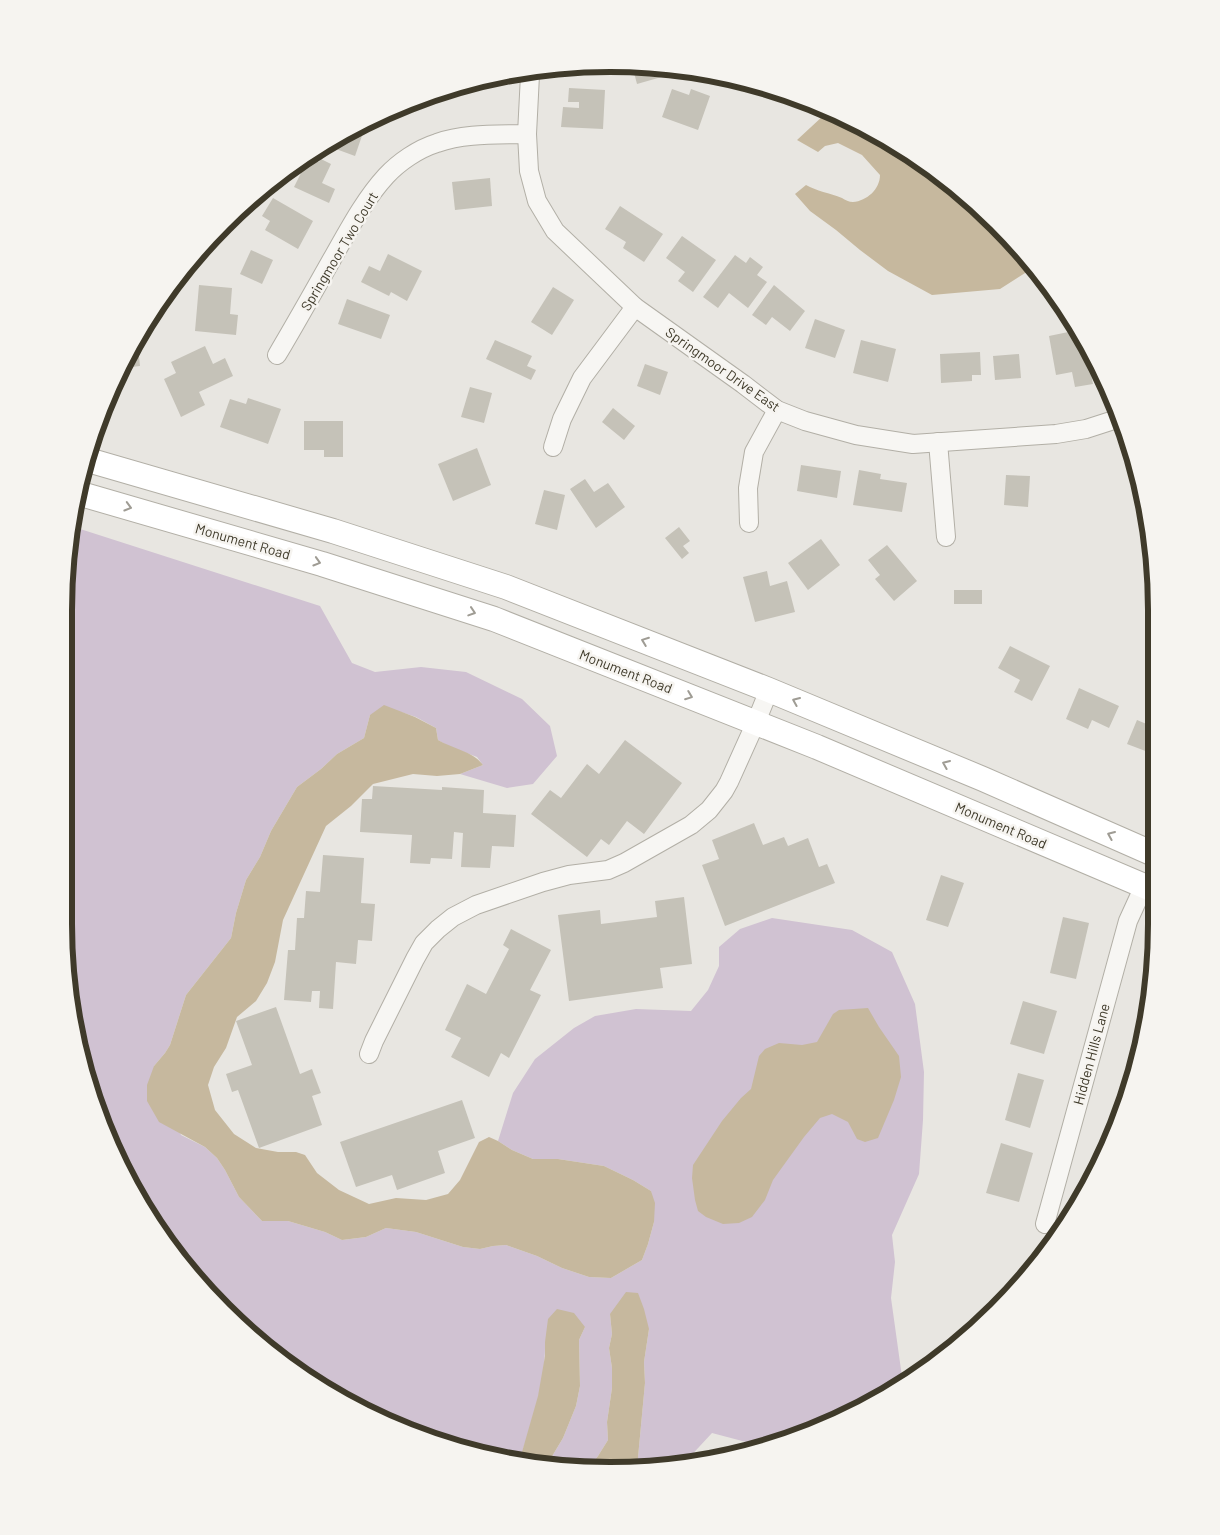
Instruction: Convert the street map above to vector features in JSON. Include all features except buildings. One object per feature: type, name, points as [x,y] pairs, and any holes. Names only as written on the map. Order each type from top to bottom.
[{"type":"street","name":"Springmoor Drive East","points":[[530,79],[527,134],[529,172],[537,201],[555,231],[635,307],[777,410],[805,421],[856,435],[913,444],[1056,434],[1086,429],[1113,420]]},
{"type":"street","name":"Springmoor Two Court","points":[[277,355],[368,199],[387,175],[421,149],[438,142],[480,135],[527,134]]},
{"type":"street","points":[[553,447],[562,419],[582,378],[635,307]]},
{"type":"street","points":[[749,523],[748,488],[754,452],[777,410]]},
{"type":"street","points":[[938,442],[946,538]]},
{"type":"street","points":[[94,462],[333,531],[498,584],[769,690],[983,779],[1148,851]]},
{"type":"street","name":"Monument Road","points":[[85,495],[322,564],[494,619],[756,722],[1148,888]]},
{"type":"street","points":[[369,1054],[424,943],[453,917],[476,905],[542,882],[569,875],[608,870],[660,844],[691,825],[709,810],[724,792],[769,690]]},
{"type":"street","points":[[968,811],[983,779]]},
{"type":"street","points":[[1074,856],[1088,825]]},
{"type":"street","name":"Hidden Hills Lane","points":[[1045,1224],[1128,921],[1148,892]]},
{"type":"shaded area","points":[[823,116],[879,145],[909,163],[964,206],[990,230],[1027,272],[1000,289],[932,295],[888,271],[810,211],[795,194],[806,185],[849,201],[858,201],[872,193],[878,185],[880,175],[862,155],[838,143],[825,146],[818,152],[797,140]]},
{"type":"shaded area","points":[[79,529],[320,606],[352,663],[375,672],[421,667],[466,672],[522,699],[550,726],[557,756],[533,784],[507,788],[460,774],[483,765],[477,757],[448,746],[438,740],[436,728],[416,717],[401,712],[370,715],[364,738],[337,754],[297,787],[271,831],[260,857],[246,880],[231,938],[186,995],[170,1045],[154,1066],[181,1135],[205,1147],[217,1158],[239,1197],[262,1221],[288,1221],[325,1232],[342,1240],[366,1237],[386,1228],[416,1232],[463,1247],[480,1249],[506,1245],[589,1277],[611,1278],[642,1260],[654,1222],[651,1191],[604,1166],[558,1159],[533,1159],[512,1150],[498,1141],[513,1093],[535,1059],[574,1028],[595,1016],[636,1009],[691,1011],[708,990],[719,966],[719,947],[740,929],[772,918],[852,930],[892,952],[915,1004],[924,1072],[919,1174],[892,1235],[895,1262],[891,1298],[902,1376],[848,1407],[816,1422],[783,1434],[751,1443],[712,1433],[690,1456],[638,1461],[645,1383],[644,1362],[649,1329],[610,1314],[612,1334],[609,1348],[612,1388],[607,1422],[608,1440],[594,1462],[550,1459],[563,1438],[576,1406],[580,1386],[579,1340],[585,1327],[545,1342],[541,1386],[521,1455],[505,1452],[437,1434],[404,1422],[372,1407],[311,1372],[256,1329],[206,1279],[163,1224],[128,1163],[113,1131],[91,1064],[77,995],[74,960],[72,925],[72,610]]},
{"type":"shaded area","points":[[384,705],[415,717],[436,728],[438,740],[474,756],[483,765],[460,774],[437,776],[413,774],[373,784],[351,806],[326,826],[283,920],[275,962],[267,983],[256,1001],[237,1017],[226,1048],[214,1067],[208,1085],[215,1110],[234,1134],[256,1148],[278,1152],[296,1152],[305,1155],[317,1173],[339,1190],[369,1204],[396,1198],[426,1200],[448,1194],[460,1180],[479,1142],[489,1137],[533,1159],[558,1159],[604,1166],[651,1191],[655,1203],[654,1222],[642,1260],[611,1278],[589,1277],[506,1245],[480,1249],[463,1247],[416,1232],[386,1228],[366,1237],[342,1240],[325,1232],[288,1221],[262,1221],[239,1197],[217,1158],[205,1147],[159,1122],[147,1101],[147,1085],[154,1066],[170,1045],[186,995],[231,938],[246,880],[260,857],[271,831],[297,787],[337,754],[364,738],[370,715]]},
{"type":"shaded area","points":[[868,1008],[899,1056],[901,1077],[894,1100],[878,1138],[865,1142],[857,1139],[848,1122],[832,1114],[820,1118],[773,1180],[765,1200],[752,1217],[739,1223],[723,1224],[706,1217],[698,1211],[692,1178],[693,1165],[722,1121],[751,1089],[759,1056],[765,1049],[779,1043],[802,1045],[817,1042],[833,1014],[839,1010]]},
{"type":"shaded area","points":[[626,1292],[638,1293],[649,1329],[644,1362],[645,1383],[638,1461],[594,1462],[608,1440],[607,1422],[612,1388],[609,1348],[612,1334],[610,1314]]},
{"type":"shaded area","points":[[557,1309],[574,1313],[585,1327],[579,1340],[580,1386],[576,1406],[563,1438],[550,1459],[521,1455],[538,1396],[545,1356],[548,1319]]}]
